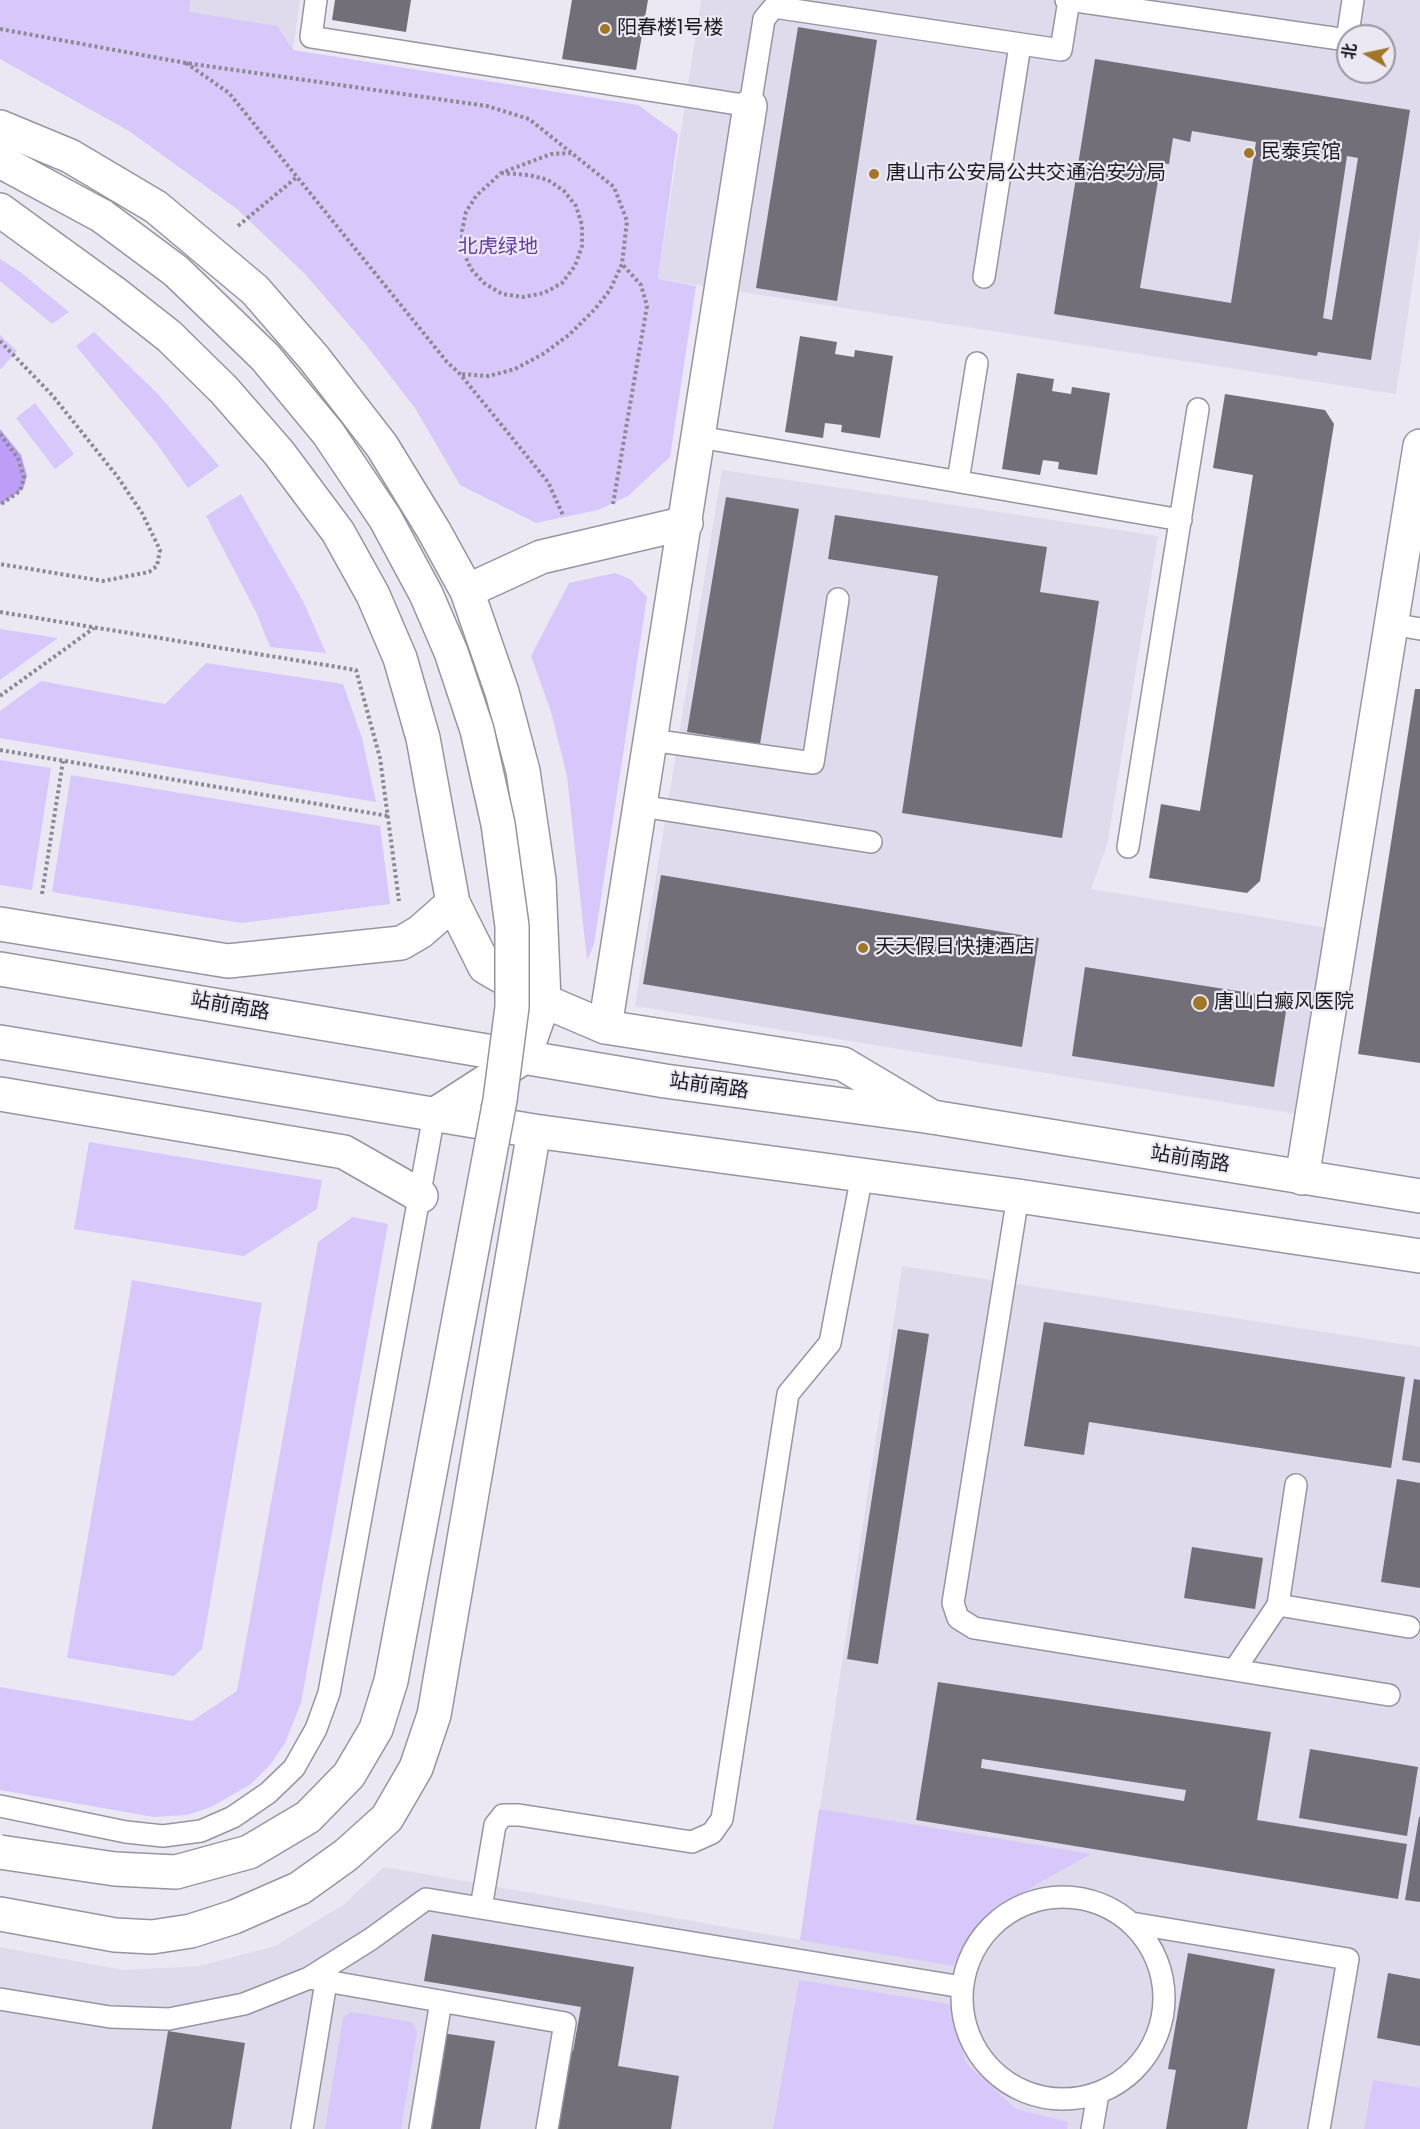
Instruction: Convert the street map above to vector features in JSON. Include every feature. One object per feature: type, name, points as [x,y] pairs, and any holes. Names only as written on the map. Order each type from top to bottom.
[{"type":"main road","points":[[605,1027],[750,106]]},
{"type":"main road","points":[[0,127],[70,156],[156,207],[255,290],[314,358],[382,446],[434,531],[467,591],[502,692],[524,771],[538,869],[544,1001],[524,1057],[434,1115]]},
{"type":"main road","points":[[0,161],[102,216],[176,271],[265,357],[335,443],[386,518],[426,594],[451,652],[477,730],[498,824],[512,926],[512,1007],[500,1100],[391,1681],[376,1729],[349,1775],[308,1818],[249,1852],[176,1872],[115,1869],[0,1852]]},
{"type":"main road","points":[[0,210],[104,285],[169,336],[224,390],[279,453],[338,532],[372,595],[400,658],[423,738],[453,903],[484,967],[544,1001],[605,1027],[843,1064],[932,1117]]},
{"type":"main road","points":[[1302,1178],[1406,626],[1420,446]]},
{"type":"main road","points":[[467,591],[541,557],[686,523]]},
{"type":"main road","points":[[0,924],[228,961],[401,943],[420,932],[453,903]]},
{"type":"main road","name":"站前南路","points":[[0,969],[664,1080],[932,1117],[1420,1196]]},
{"type":"main road","points":[[0,1042],[534,1131],[1018,1196],[1420,1256]]},
{"type":"main road","points":[[0,1094],[344,1152],[420,1197]]},
{"type":"main road","points":[[0,1914],[115,1935],[152,1937],[191,1931],[234,1917],[300,1888],[346,1855],[387,1818],[416,1768],[434,1714],[534,1131]]},
{"type":"lane","points":[[316,0],[311,37],[750,106],[764,19],[774,4],[1061,50],[1067,0],[1347,40],[1353,0]]},
{"type":"lane","points":[[984,277],[1020,45]]},
{"type":"lane","points":[[958,482],[977,363]]},
{"type":"lane","points":[[1128,847],[1198,409]]},
{"type":"lane","points":[[699,437],[1181,520]]},
{"type":"lane","points":[[651,740],[813,763],[838,599]]},
{"type":"lane","points":[[641,806],[871,842]]},
{"type":"lane","points":[[0,1806],[126,1832],[163,1836],[201,1831],[233,1817],[268,1793],[294,1768],[316,1730],[329,1693],[434,1115]]},
{"type":"lane","points":[[481,1908],[495,1825],[503,1815],[519,1815],[692,1842],[712,1833],[722,1819],[788,1394],[830,1343],[862,1175]]},
{"type":"lane","points":[[1018,1196],[953,1603],[958,1618],[974,1628],[1389,1695]]},
{"type":"lane","points":[[1235,1669],[1278,1605],[1296,1485]]},
{"type":"lane","points":[[1278,1605],[1409,1627]]},
{"type":"lane","points":[[1071,1897],[1113,1910],[1131,1923],[1146,1940],[1157,1961],[1163,1983],[1164,2006],[1160,2029],[1150,2050],[1136,2069],[1119,2084],[1098,2094],[1075,2099],[1053,2099],[1030,2095],[1010,2085],[991,2071],[977,2053],[967,2032],[963,1986],[977,1945],[1008,1914],[1028,1904],[1049,1898],[1071,1897]]},
{"type":"lane","points":[[0,1999],[110,2017],[169,2019],[244,2004],[318,1980],[426,1899],[963,1986]]},
{"type":"lane","points":[[1131,1923],[1348,1959],[1319,2129]]},
{"type":"lane","points":[[318,1980],[565,2023],[547,2129]]},
{"type":"lane","points":[[302,2129],[318,1980]]},
{"type":"lane","points":[[420,2129],[441,2001]]},
{"type":"lane","points":[[1092,2129],[1098,2094]]},
{"type":"path","points":[[0,29],[186,63],[487,106],[529,119],[614,187],[627,221],[622,264],[610,290],[595,309],[570,334],[543,354],[514,369],[489,376],[460,374]]},
{"type":"path","points":[[186,63],[229,93],[298,176],[447,362],[460,374],[548,482],[567,524]]},
{"type":"path","points":[[501,173],[530,175],[548,180],[564,191],[576,206],[582,225],[582,246],[575,266],[562,282],[544,293],[523,297],[502,294],[484,284],[471,269],[463,251],[462,231],[466,212],[476,196],[501,173],[551,154],[572,152]]},
{"type":"path","points":[[238,226],[298,176]]},
{"type":"path","points":[[611,510],[619,480],[647,306],[641,285],[622,264]]},
{"type":"path","points":[[0,341],[52,395],[117,476],[142,513],[160,550],[157,566],[149,572],[103,581],[0,564]]},
{"type":"path","points":[[0,434],[18,458],[24,478],[20,491],[0,505]]},
{"type":"path","points":[[0,612],[356,670],[380,758],[400,907]]},
{"type":"path","points":[[0,696],[94,628]]},
{"type":"path","points":[[0,750],[388,816]]},
{"type":"path","points":[[40,904],[63,761]]},
{"type":"shaded area","points":[[117,0],[300,0],[293,50]]},
{"type":"shaded area","points":[[701,0],[1420,0],[1420,233],[1396,394],[658,279]]},
{"type":"shaded area","points":[[0,429],[21,455],[27,476],[23,489],[0,505]]},
{"type":"shaded area","points":[[722,470],[1158,536],[1107,845],[1091,889],[1340,930],[1309,1116],[635,1006]]},
{"type":"shaded area","points":[[902,1266],[1420,1347],[1420,2129],[0,2129],[0,1947],[123,1970],[200,1966],[275,1946],[343,1905],[384,1867],[800,1940]]},
{"type":"green space","name":"北虎绿地","points":[[0,0],[190,0],[189,12],[277,26],[293,50],[638,105],[678,134],[658,279],[696,286],[670,457],[628,496],[598,510],[536,523],[460,485],[415,408],[367,346],[305,274],[237,209],[129,131],[0,59]]},
{"type":"green space","points":[[0,259],[19,271],[69,312],[52,324],[0,281]]},
{"type":"green space","points":[[94,332],[158,394],[219,466],[188,488],[157,444],[76,346]]},
{"type":"green space","points":[[0,335],[17,351],[1,369],[0,369]]},
{"type":"green space","points":[[35,403],[74,454],[55,469],[16,418]]},
{"type":"green space","points":[[241,494],[303,601],[326,653],[270,647],[256,612],[206,516]]},
{"type":"green space","points":[[615,573],[630,579],[647,597],[594,944],[587,960],[567,776],[551,712],[531,656],[569,583]]},
{"type":"green space","points":[[0,629],[58,638],[0,680]]},
{"type":"green space","points":[[206,663],[343,684],[362,738],[376,802],[0,738],[0,711],[41,681],[165,704]]},
{"type":"green space","points":[[0,760],[51,768],[32,890],[0,885]]},
{"type":"green space","points":[[71,775],[380,826],[390,904],[241,923],[52,892]]},
{"type":"green space","points":[[89,1142],[322,1180],[317,1209],[244,1256],[74,1229]]},
{"type":"green space","points":[[353,1217],[388,1224],[301,1703],[285,1743],[270,1765],[251,1784],[211,1807],[187,1815],[154,1817],[0,1790],[0,1687],[192,1721],[237,1691],[318,1242]]},
{"type":"green space","points":[[132,1280],[262,1303],[202,1649],[174,1676],[67,1658]]},
{"type":"green space","points":[[819,1809],[1091,1854],[1037,1884],[994,1914],[953,1966],[800,1940]]},
{"type":"green space","points":[[799,1980],[949,2004],[966,2063],[1016,2109],[1068,2122],[1067,2129],[773,2129]]},
{"type":"green space","points":[[351,2012],[412,2022],[417,2032],[401,2129],[325,2129],[343,2018]]},
{"type":"green space","points":[[1373,2080],[1420,2088],[1420,2129],[1364,2129]]},
{"type":"building","points":[[335,0],[411,0],[406,32],[332,20]]},
{"type":"building","name":"阳春楼1号楼","points":[[572,0],[648,0],[636,70],[562,59]]},
{"type":"building","points":[[798,27],[877,40],[837,301],[756,288]]},
{"type":"building","points":[[1095,59],[1410,110],[1371,360],[1318,352],[1317,356],[1054,314]],"holes":[[[1192,131],[1256,142],[1231,303],[1140,288],[1161,163],[1169,164],[1173,138],[1190,142]],[[1347,156],[1358,158],[1332,320],[1323,318]]]},
{"type":"building","points":[[800,336],[837,342],[835,354],[854,357],[855,350],[893,356],[880,438],[841,432],[842,425],[825,423],[823,438],[785,432]]},
{"type":"building","points":[[1017,373],[1054,379],[1052,391],[1071,394],[1072,387],[1110,393],[1097,475],[1058,469],[1059,462],[1043,460],[1040,475],[1002,469]]},
{"type":"building","points":[[1225,394],[1325,410],[1334,424],[1260,881],[1247,893],[1149,878],[1161,804],[1200,811],[1253,475],[1213,468]]},
{"type":"building","points":[[726,497],[799,509],[760,744],[687,732]]},
{"type":"building","points":[[835,515],[1047,547],[1040,592],[1099,601],[1062,838],[902,813],[938,576],[828,559]]},
{"type":"building","points":[[1415,689],[1420,689],[1420,1063],[1358,1054]]},
{"type":"building","points":[[661,875],[1039,938],[1022,1047],[643,984]]},
{"type":"building","points":[[1085,967],[1288,999],[1274,1087],[1072,1056]]},
{"type":"building","points":[[1044,1322],[1405,1377],[1391,1468],[1089,1422],[1084,1455],[1024,1446]]},
{"type":"building","points":[[898,1329],[929,1334],[878,1664],[847,1659]]},
{"type":"building","points":[[1414,1379],[1420,1380],[1420,1463],[1402,1460]]},
{"type":"building","points":[[1397,1479],[1420,1483],[1420,1588],[1381,1582]]},
{"type":"building","points":[[1192,1547],[1263,1558],[1255,1609],[1184,1598]]},
{"type":"building","points":[[938,1682],[1271,1732],[1257,1820],[1407,1844],[1398,1899],[916,1820]],"holes":[[[982,1759],[1186,1790],[1184,1801],[981,1768]]]},
{"type":"building","points":[[1310,1749],[1418,1767],[1407,1836],[1299,1818]]},
{"type":"building","points":[[1420,1817],[1420,1902],[1405,1900]]},
{"type":"building","points":[[432,1934],[634,1967],[618,2066],[679,2076],[671,2129],[554,2129],[567,2050],[573,2051],[581,2007],[424,1981]]},
{"type":"building","points":[[1188,1953],[1275,1969],[1247,2129],[1166,2129],[1176,2070],[1168,2069]]},
{"type":"building","points":[[1388,1973],[1420,1979],[1420,2046],[1377,2038]]},
{"type":"building","points":[[168,2031],[245,2043],[231,2129],[152,2129]]},
{"type":"building","points":[[442,2033],[495,2041],[480,2129],[426,2129]]},
{"type":"place","name":"阳春楼1号楼","points":[[605,29]]},
{"type":"place","name":"民泰宾馆","points":[[1249,153]]},
{"type":"place","name":"唐山市公安局公共交通治安分局","points":[[874,174]]},
{"type":"place","name":"天天假日快捷酒店","points":[[863,948]]},
{"type":"place","name":"唐山白癜风医院","points":[[1200,1003]]}]
